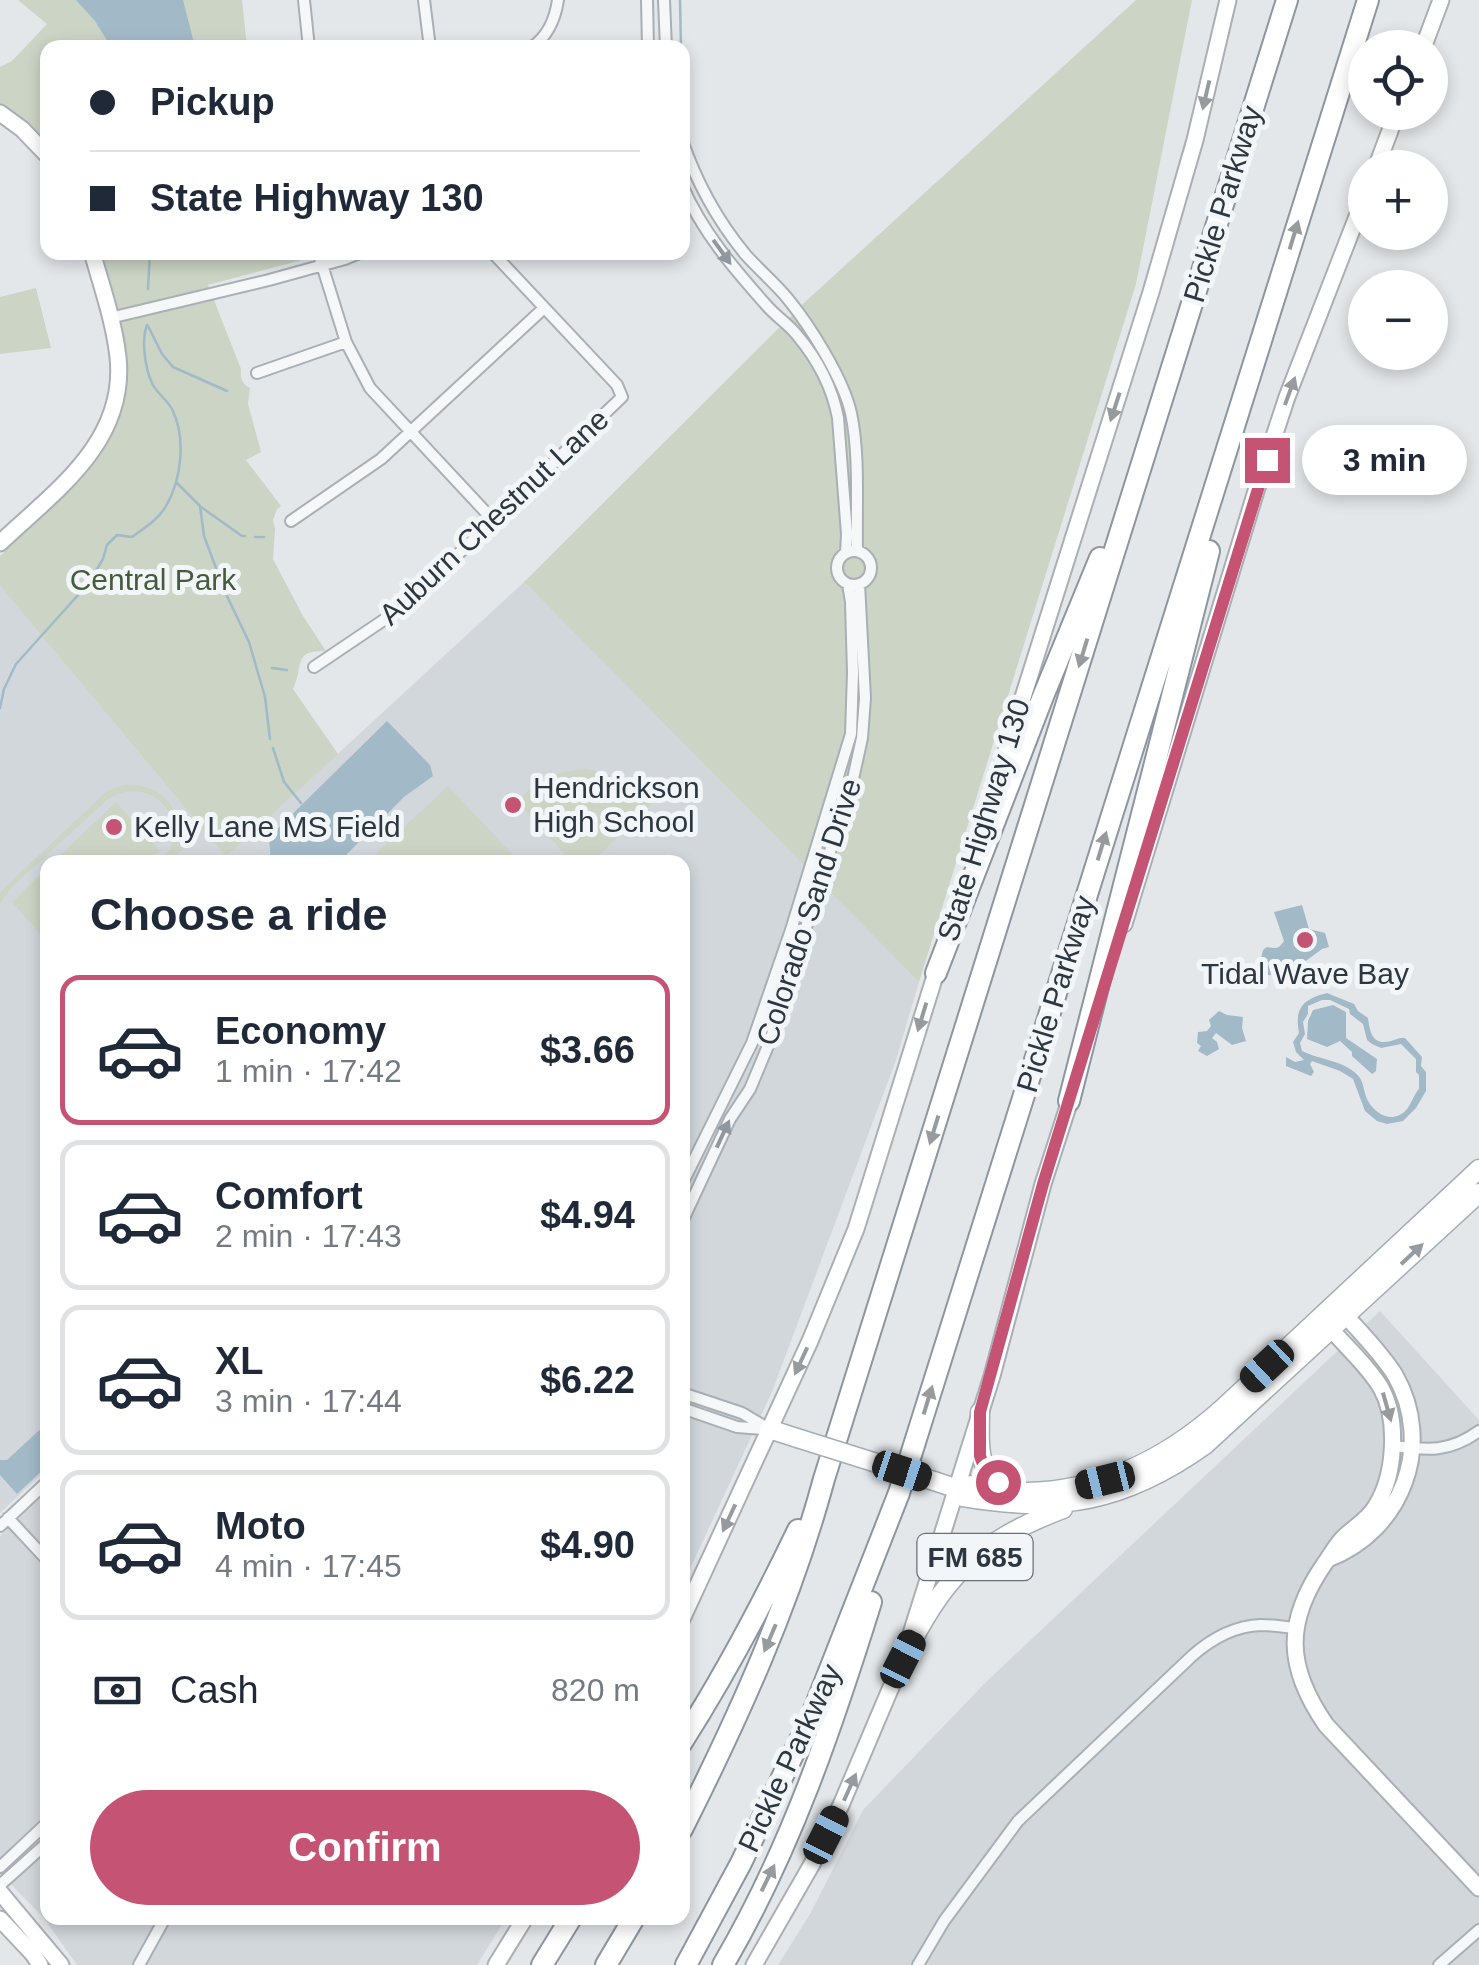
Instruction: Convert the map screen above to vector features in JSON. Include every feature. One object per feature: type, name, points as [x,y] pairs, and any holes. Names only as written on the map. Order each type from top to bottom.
[{"type":"highway","name":"Pickle Parkway","points":[[690,1812],[743,1703],[809,1536],[1287,0]]},
{"type":"highway","name":"Pickle Parkway","points":[[686,1965],[742,1864],[812,1715],[899,1493],[1368,0]]},
{"type":"highway","points":[[1070,1102],[1163,726],[1281,278]]},
{"type":"highway","points":[[936,973],[1164,393]]},
{"type":"highway","points":[[690,1729],[740,1648],[824,1480]]},
{"type":"highway","points":[[723,1965],[772,1869],[814,1772],[885,1557],[899,1493]]},
{"type":"highway","points":[[542,1965],[567,1925]]},
{"type":"highway","points":[[606,1965],[630,1925]]},
{"type":"main road","name":"State Highway 130","points":[[690,1602],[810,1341],[856,1229],[1151,292],[1195,140],[1228,0]]},
{"type":"main road","points":[[1429,30],[1441,0]]},
{"type":"main road","points":[[0,113],[40,148]]},
{"type":"main road","points":[[903,1659],[980,1412],[1043,1184],[1256,491],[1348,240]]},
{"type":"main road","points":[[0,543],[84,462],[110,418],[118,383],[118,359],[94,260]]},
{"type":"main road","name":"FM 685","points":[[769,1429],[955,1488],[962,1497],[1018,1505],[1111,1495],[1155,1477],[1196,1452],[1479,1169]]},
{"type":"main road","name":"FM 685","points":[[955,1488],[966,1484],[1019,1492],[1065,1489],[1105,1480],[1148,1463],[1197,1432],[1328,1320],[1346,1316],[1479,1193]]},
{"type":"main road","points":[[1346,1316],[1380,1354],[1404,1393],[1412,1448],[1400,1494],[1391,1511],[1363,1532],[1345,1536],[1316,1575],[1304,1599],[1294,1638],[1299,1676],[1326,1725],[1479,1888]]},
{"type":"main road","points":[[1328,1320],[1368,1369],[1390,1412],[1393,1446],[1383,1490],[1363,1532]]},
{"type":"main road","points":[[1368,1369],[1380,1354]]},
{"type":"main road","points":[[980,1412],[980,1456],[984,1467],[998,1482],[1019,1492]]},
{"type":"main road","name":"FM 685","points":[[754,1965],[812,1864],[903,1659],[945,1586],[997,1540],[1028,1522],[1087,1500]]},
{"type":"main road","points":[[0,1889],[61,1965]]},
{"type":"main road","points":[[0,1919],[40,1965]]},
{"type":"main road","points":[[496,1965],[517,1925]]},
{"type":"street","points":[[304,0],[308,40]]},
{"type":"street","points":[[424,0],[429,40]]},
{"type":"street","points":[[539,40],[550,29],[558,0]]},
{"type":"street","points":[[647,0],[648,40]]},
{"type":"street","points":[[664,0],[666,40]]},
{"type":"street","points":[[690,159],[728,231],[789,300],[836,372],[840,399]]},
{"type":"street","points":[[690,203],[726,258],[771,311],[795,332],[851,413],[855,455],[851,552]]},
{"type":"street","points":[[320,260],[346,342],[370,388],[492,520]]},
{"type":"street","points":[[110,318],[339,260]]},
{"type":"street","points":[[290,520],[380,459],[544,308],[499,260]]},
{"type":"street","name":"Auburn Chestnut Lane","points":[[314,667],[403,608],[622,397],[617,385],[544,308]]},
{"type":"street","points":[[257,373],[346,342]]},
{"type":"street","points":[[851,552],[866,557],[870,567],[868,578],[854,584],[840,577],[837,566],[841,556],[851,552]]},
{"type":"street","name":"Colorado Sand Drive","points":[[690,1168],[759,1022],[851,734],[854,584]]},
{"type":"street","name":"Colorado Sand Drive","points":[[690,1205],[730,1119],[750,1089],[770,1041],[852,779],[862,738],[865,698],[854,584]]},
{"type":"street","points":[[759,1022],[770,1041]]},
{"type":"street","points":[[690,1396],[742,1413],[769,1429]]},
{"type":"street","points":[[690,1411],[737,1428],[769,1429]]},
{"type":"street","points":[[1393,1446],[1447,1448],[1479,1432]]},
{"type":"street","points":[[40,1488],[4,1522],[40,1554]]},
{"type":"street","points":[[918,1965],[944,1921],[1018,1821],[1192,1656],[1222,1635],[1244,1628],[1296,1628]]},
{"type":"street","points":[[0,1866],[40,1829]]},
{"type":"street","points":[[0,1889],[40,1850]]},
{"type":"street","points":[[139,1965],[161,1925]]},
{"type":"street","points":[[1440,1965],[1479,1930]]},
{"type":"shaded area","points":[[524,582],[919,982],[896,1060],[772,1392],[690,1569],[690,855],[228,855]]},
{"type":"shaded area","points":[[0,586],[224,855],[40,855],[40,1476],[0,1513]]},
{"type":"shaded area","points":[[1380,1311],[1479,1420],[1479,1965],[778,1965],[810,1914],[863,1810],[986,1682]]},
{"type":"shaded area","points":[[40,1498],[40,1914],[0,1873],[0,1536]]},
{"type":"shaded area","points":[[49,1925],[502,1925],[477,1965],[77,1965]]},
{"type":"green space","points":[[18,0],[242,0],[246,40],[40,40],[40,140],[0,106],[0,67],[12,61],[47,24]]},
{"type":"green space","points":[[1136,0],[1192,0],[1136,284],[919,982],[524,582],[805,302]]},
{"type":"green space","name":"Central Park","points":[[101,260],[302,260],[208,285],[242,380],[250,388],[248,404],[261,452],[246,460],[281,506],[273,520],[273,559],[326,651],[304,657],[293,689],[338,754],[228,855],[0,586],[0,556],[88,470],[105,448],[123,396]]},
{"type":"green space","points":[[36,288],[51,348],[0,354],[0,297]]},
{"type":"green space","points":[[584,769],[604,773],[652,804],[599,855],[566,855],[517,801],[547,778]]},
{"type":"green space","points":[[136,785],[158,793],[167,800],[177,819],[178,844],[190,835],[194,839],[177,855],[165,855],[174,832],[165,806],[140,792],[125,792],[108,799],[47,855],[40,855],[40,861],[0,904],[4,888],[107,791]]},
{"type":"green space","points":[[448,786],[513,855],[374,855]]},
{"type":"green space","name":"Kelly Lane MS Field","points":[[116,802],[160,851],[156,855],[60,855]]},
{"type":"green space","name":"Kelly Lane MS Field","points":[[40,875],[40,934],[12,902]]},
{"type":"water","points":[[76,0],[183,0],[193,40],[107,40]]},
{"type":"water","points":[[387,721],[430,765],[433,776],[404,797],[346,855],[270,855],[269,837]]},
{"type":"water","name":"Tidal Wave Bay","points":[[1302,905],[1309,929],[1325,933],[1329,947],[1303,963],[1280,963],[1271,975],[1257,976],[1263,950],[1277,948],[1284,941],[1274,912]]},
{"type":"water","points":[[1327,993],[1354,1004],[1368,1018],[1376,1040],[1405,1038],[1422,1057],[1426,1091],[1403,1121],[1377,1121],[1365,1111],[1353,1079],[1340,1071],[1312,1061],[1311,1076],[1286,1066],[1286,1057],[1295,1062],[1304,1060],[1293,1042],[1299,1033],[1298,1017],[1302,1006]],"holes":[[[1330,1000],[1349,1009],[1363,1024],[1372,1044],[1381,1048],[1401,1044],[1416,1059],[1419,1089],[1402,1114],[1391,1117],[1376,1111],[1355,1072],[1302,1051],[1300,1043],[1308,1006]]]},
{"type":"water","points":[[1333,1005],[1346,1012],[1346,1038],[1377,1059],[1372,1074],[1340,1041],[1327,1047],[1307,1039],[1313,1010]]},
{"type":"water","points":[[1219,1011],[1243,1017],[1246,1041],[1232,1045],[1216,1033],[1212,1038],[1219,1049],[1207,1056],[1198,1051],[1198,1032],[1207,1031],[1211,1026],[1209,1020]]},
{"type":"water","points":[[40,1429],[40,1473],[17,1494],[0,1475],[0,1460],[7,1460]]},
{"type":"waterway","points":[[680,0],[681,40]]},
{"type":"waterway","points":[[148,289],[150,260]]},
{"type":"waterway","points":[[0,708],[16,664],[88,584],[107,545],[117,535],[132,537],[155,520],[176,483],[179,432],[172,409],[155,388],[148,371],[144,347],[147,325]]},
{"type":"waterway","points":[[148,326],[173,367],[227,391]]},
{"type":"waterway","points":[[176,482],[200,506],[204,536],[249,642],[265,697],[270,739]]},
{"type":"waterway","points":[[201,507],[245,536]]},
{"type":"waterway","points":[[255,537],[264,537]]},
{"type":"waterway","points":[[272,668],[287,670]]},
{"type":"waterway","points":[[273,748],[284,782],[301,803]]},
{"type":"place","name":"Hendrickson High School","points":[[513,805]]},
{"type":"place","name":"Kelly Lane MS Field","points":[[114,827]]},
{"type":"place","name":"Tidal Wave Bay","points":[[1305,940]]},
{"type":"route","points":[[998,1482],[980,1456],[980,1412],[1043,1184],[1267,460]]}]
